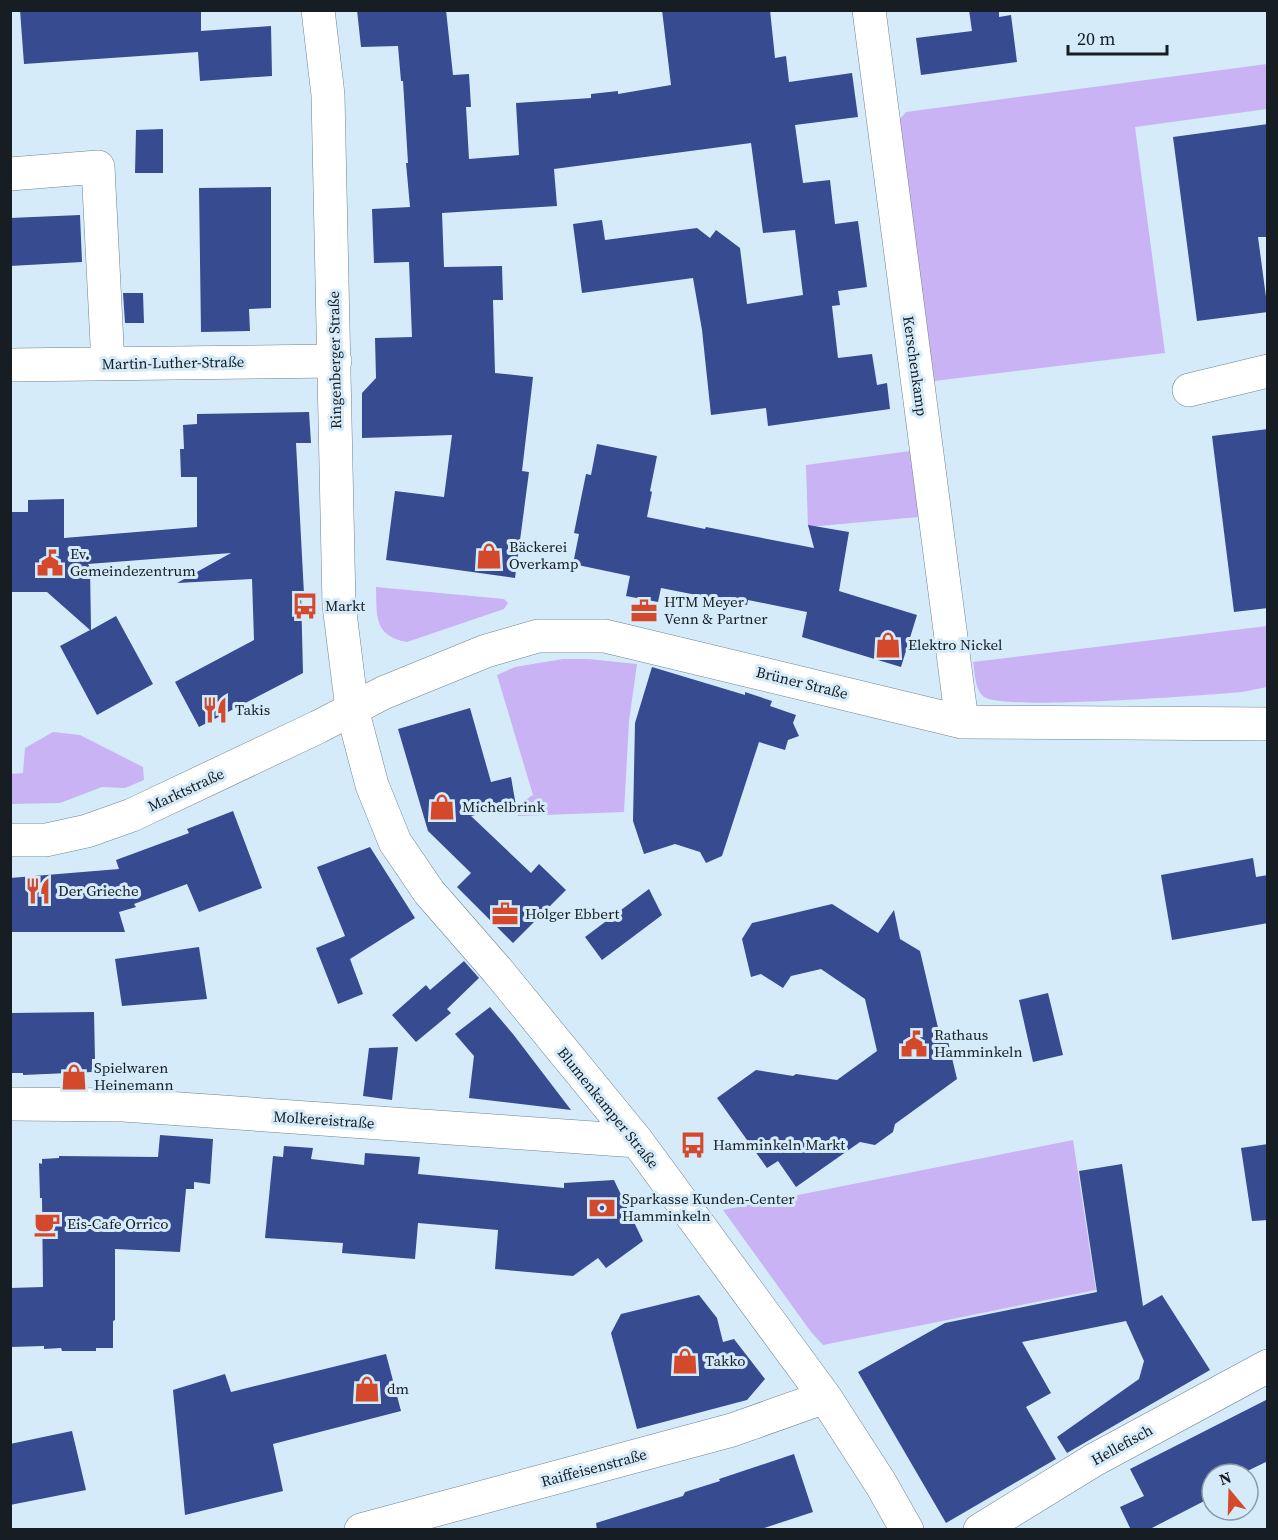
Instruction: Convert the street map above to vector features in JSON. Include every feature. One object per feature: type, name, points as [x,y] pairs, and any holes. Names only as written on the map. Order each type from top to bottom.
[{"type":"street","name":"Ringenberger Straße","points":[[318,10],[328,95],[339,605],[352,709]]},
{"type":"street","name":"Kerschenkamp","points":[[868,10],[962,722]]},
{"type":"street","points":[[10,174],[98,167],[108,364]]},
{"type":"street","name":"Martin-Luther-Straße","points":[[10,365],[335,361]]},
{"type":"street","points":[[1189,390],[1268,371]]},
{"type":"street","name":"Brüner Straße","points":[[352,709],[382,693],[486,651],[538,636],[605,636],[962,722],[1268,724]]},
{"type":"street","name":"Marktstraße","points":[[10,840],[46,840],[87,831],[132,815],[352,709]]},
{"type":"street","name":"Blumenkamper Straße","points":[[352,709],[372,785],[395,842],[429,892],[497,970],[637,1141],[825,1397],[881,1484],[907,1530]]},
{"type":"street","name":"Molkereistraße","points":[[10,1104],[123,1105],[637,1141]]},
{"type":"street","name":"Hellefisch","points":[[980,1530],[1094,1460],[1268,1366]]},
{"type":"street","name":"Raiffeisenstraße","points":[[361,1530],[732,1430],[825,1397]]},
{"type":"shaded area","points":[[1267,64],[1267,109],[1135,127],[1165,353],[934,381],[898,121],[906,112]]},
{"type":"shaded area","points":[[910,451],[919,517],[808,527],[806,465]]},
{"type":"shaded area","points":[[376,587],[504,599],[508,603],[504,609],[407,642],[388,635],[379,623]]},
{"type":"shaded area","points":[[1267,626],[1267,687],[1242,692],[1107,701],[1028,703],[999,701],[981,694],[973,662]]},
{"type":"shaded area","points":[[563,659],[637,664],[629,721],[624,812],[518,816],[516,806],[533,795],[497,675],[515,667]]},
{"type":"shaded area","points":[[53,732],[80,735],[143,767],[144,780],[125,788],[102,787],[60,803],[11,804],[11,774],[23,773],[25,748]]},
{"type":"shaded area","points":[[1073,1140],[1096,1290],[823,1345],[811,1332],[723,1210]]},
{"type":"building","points":[[20,10],[201,10],[201,31],[271,26],[272,76],[200,81],[198,52],[24,64]]},
{"type":"building","points":[[357,10],[446,10],[453,75],[469,74],[471,107],[466,107],[469,159],[519,155],[516,103],[591,98],[591,94],[618,91],[618,94],[671,85],[662,10],[770,10],[775,58],[786,56],[789,82],[852,73],[858,117],[795,125],[803,183],[830,180],[835,224],[858,221],[867,287],[838,291],[840,305],[832,306],[838,358],[872,354],[877,385],[887,383],[890,409],[768,426],[766,408],[711,415],[702,330],[693,278],[582,293],[573,224],[602,220],[605,240],[697,228],[710,238],[716,230],[740,248],[747,304],[803,295],[795,230],[763,233],[751,143],[554,169],[557,206],[442,213],[444,267],[502,266],[503,300],[493,300],[495,373],[533,377],[522,471],[529,472],[515,578],[386,560],[395,491],[444,497],[452,435],[362,438],[362,393],[376,378],[375,338],[412,337],[409,262],[374,263],[372,209],[410,207],[403,81],[401,81],[398,46],[361,47]]},
{"type":"building","points":[[969,10],[999,10],[999,17],[1011,15],[1017,62],[921,75],[916,38],[972,31]]},
{"type":"building","points":[[1268,124],[1268,237],[1258,237],[1268,312],[1197,321],[1173,137]]},
{"type":"building","points":[[163,129],[163,173],[135,173],[136,130]]},
{"type":"building","points":[[271,187],[271,308],[249,309],[250,331],[201,332],[199,188]]},
{"type":"building","points":[[80,215],[82,262],[10,266],[10,218]]},
{"type":"building","points":[[123,293],[143,293],[144,323],[125,323]]},
{"type":"building","points":[[309,412],[311,443],[296,443],[304,594],[301,593],[303,673],[199,727],[175,682],[254,640],[252,579],[177,583],[231,553],[88,564],[90,567],[91,630],[116,616],[153,684],[97,715],[60,646],[90,630],[47,592],[10,592],[10,512],[28,512],[28,500],[64,499],[64,538],[197,527],[197,477],[181,477],[180,449],[184,449],[183,425],[197,424],[197,414]]},
{"type":"building","points":[[1268,429],[1268,608],[1234,612],[1212,436]]},
{"type":"building","points":[[597,444],[657,456],[647,517],[814,548],[808,525],[849,532],[839,591],[917,615],[901,667],[802,637],[807,612],[748,600],[747,605],[661,588],[658,602],[626,596],[630,576],[573,564],[579,534],[574,533],[586,474],[591,475]]},
{"type":"building","points":[[652,667],[772,701],[770,706],[796,715],[793,723],[799,736],[788,740],[785,750],[759,742],[722,856],[706,863],[700,852],[675,844],[644,854],[633,821],[635,723]]},
{"type":"building","points":[[470,708],[491,782],[511,777],[516,806],[471,816],[531,873],[539,864],[566,890],[513,943],[457,887],[471,873],[428,831],[398,729]]},
{"type":"building","points":[[233,811],[262,888],[199,912],[187,884],[134,904],[136,907],[119,912],[125,932],[10,932],[10,878],[119,869],[116,860],[189,833],[187,829]]},
{"type":"building","points":[[370,847],[415,918],[350,959],[363,994],[338,1004],[316,948],[345,936],[317,867]]},
{"type":"building","points":[[1253,858],[1256,877],[1268,875],[1268,923],[1172,940],[1161,875]]},
{"type":"building","points":[[649,889],[662,915],[602,960],[585,937]]},
{"type":"building","name":"Rathaus Hamminkeln","points":[[832,904],[878,933],[894,910],[900,939],[920,951],[939,1032],[947,1037],[957,1079],[895,1124],[893,1132],[875,1145],[860,1142],[796,1187],[778,1161],[767,1168],[717,1098],[756,1070],[837,1080],[877,1051],[865,999],[821,969],[791,976],[783,988],[761,974],[751,977],[742,939],[752,923]]},
{"type":"building","points":[[199,947],[207,999],[122,1006],[115,959]]},
{"type":"building","points":[[464,961],[479,978],[447,1009],[451,1013],[416,1042],[392,1015],[426,985],[430,990]]},
{"type":"building","points":[[1048,993],[1063,1055],[1033,1062],[1019,1000]]},
{"type":"building","points":[[490,1007],[571,1110],[469,1098],[474,1056],[455,1034]]},
{"type":"building","points":[[94,1012],[95,1059],[92,1059],[92,1072],[23,1075],[23,1073],[10,1073],[10,1013]]},
{"type":"building","points":[[398,1047],[392,1100],[363,1096],[369,1048]]},
{"type":"building","points":[[160,1135],[213,1139],[210,1184],[194,1182],[194,1189],[186,1189],[180,1252],[115,1249],[113,1348],[96,1348],[96,1351],[62,1351],[61,1348],[44,1349],[44,1346],[10,1347],[10,1288],[43,1287],[42,1198],[40,1198],[39,1163],[42,1164],[42,1159],[59,1158],[59,1156],[158,1157]]},
{"type":"building","points":[[1268,1144],[1268,1220],[1252,1221],[1241,1148]]},
{"type":"building","points":[[284,1146],[313,1148],[311,1159],[364,1165],[365,1153],[420,1157],[418,1174],[564,1188],[564,1183],[614,1180],[643,1241],[606,1268],[598,1258],[573,1276],[495,1269],[498,1230],[418,1223],[415,1259],[342,1253],[343,1243],[265,1238],[273,1156],[283,1157]]},
{"type":"building","points":[[1122,1164],[1143,1306],[1162,1295],[1210,1370],[1067,1453],[1057,1437],[1139,1379],[1144,1361],[1126,1321],[1022,1342],[1051,1393],[1026,1407],[1056,1459],[946,1523],[858,1372],[945,1323],[1097,1292],[1079,1171]]},
{"type":"building","points":[[699,1295],[717,1318],[723,1342],[734,1339],[765,1379],[747,1400],[637,1429],[611,1333],[621,1314]]},
{"type":"building","points":[[386,1354],[401,1411],[273,1444],[283,1491],[185,1515],[173,1390],[225,1374],[231,1392]]},
{"type":"building","points":[[1268,1399],[1268,1461],[1260,1465],[1260,1462],[1200,1462],[1200,1503],[1148,1530],[1131,1530],[1120,1507],[1144,1496],[1130,1469]]},
{"type":"building","points":[[72,1431],[86,1490],[10,1505],[10,1444]]},
{"type":"building","points":[[794,1454],[813,1512],[758,1530],[597,1530],[596,1523],[683,1496],[685,1492],[720,1481],[719,1479]]},
{"type":"place","name":"Bäckerei Overkamp","points":[[489,556]]},
{"type":"place","name":"Ev. Gemeindezentrum","points":[[50,563]]},
{"type":"place","name":"Markt","points":[[305,606]]},
{"type":"place","name":"HTM Meyer Venn & Partner","points":[[644,611]]},
{"type":"place","name":"Elektro Nickel","points":[[888,645]]},
{"type":"place","name":"Takis","points":[[215,710]]},
{"type":"place","name":"Michelbrink","points":[[442,807]]},
{"type":"place","name":"Der Grieche","points":[[38,891]]},
{"type":"place","name":"Holger Ebbert","points":[[505,914]]},
{"type":"place","name":"Rathaus Hamminkeln","points":[[914,1044]]},
{"type":"place","name":"Spielwaren Heinemann","points":[[74,1077]]},
{"type":"place","name":"Hamminkeln Markt","points":[[693,1145]]},
{"type":"place","name":"Sparkasse Kunden-Center Hamminkeln","points":[[602,1208]]},
{"type":"place","name":"Eis-Cafe Orrico","points":[[47,1224]]},
{"type":"place","name":"Takko","points":[[685,1361]]},
{"type":"place","name":"dm","points":[[367,1389]]}]
